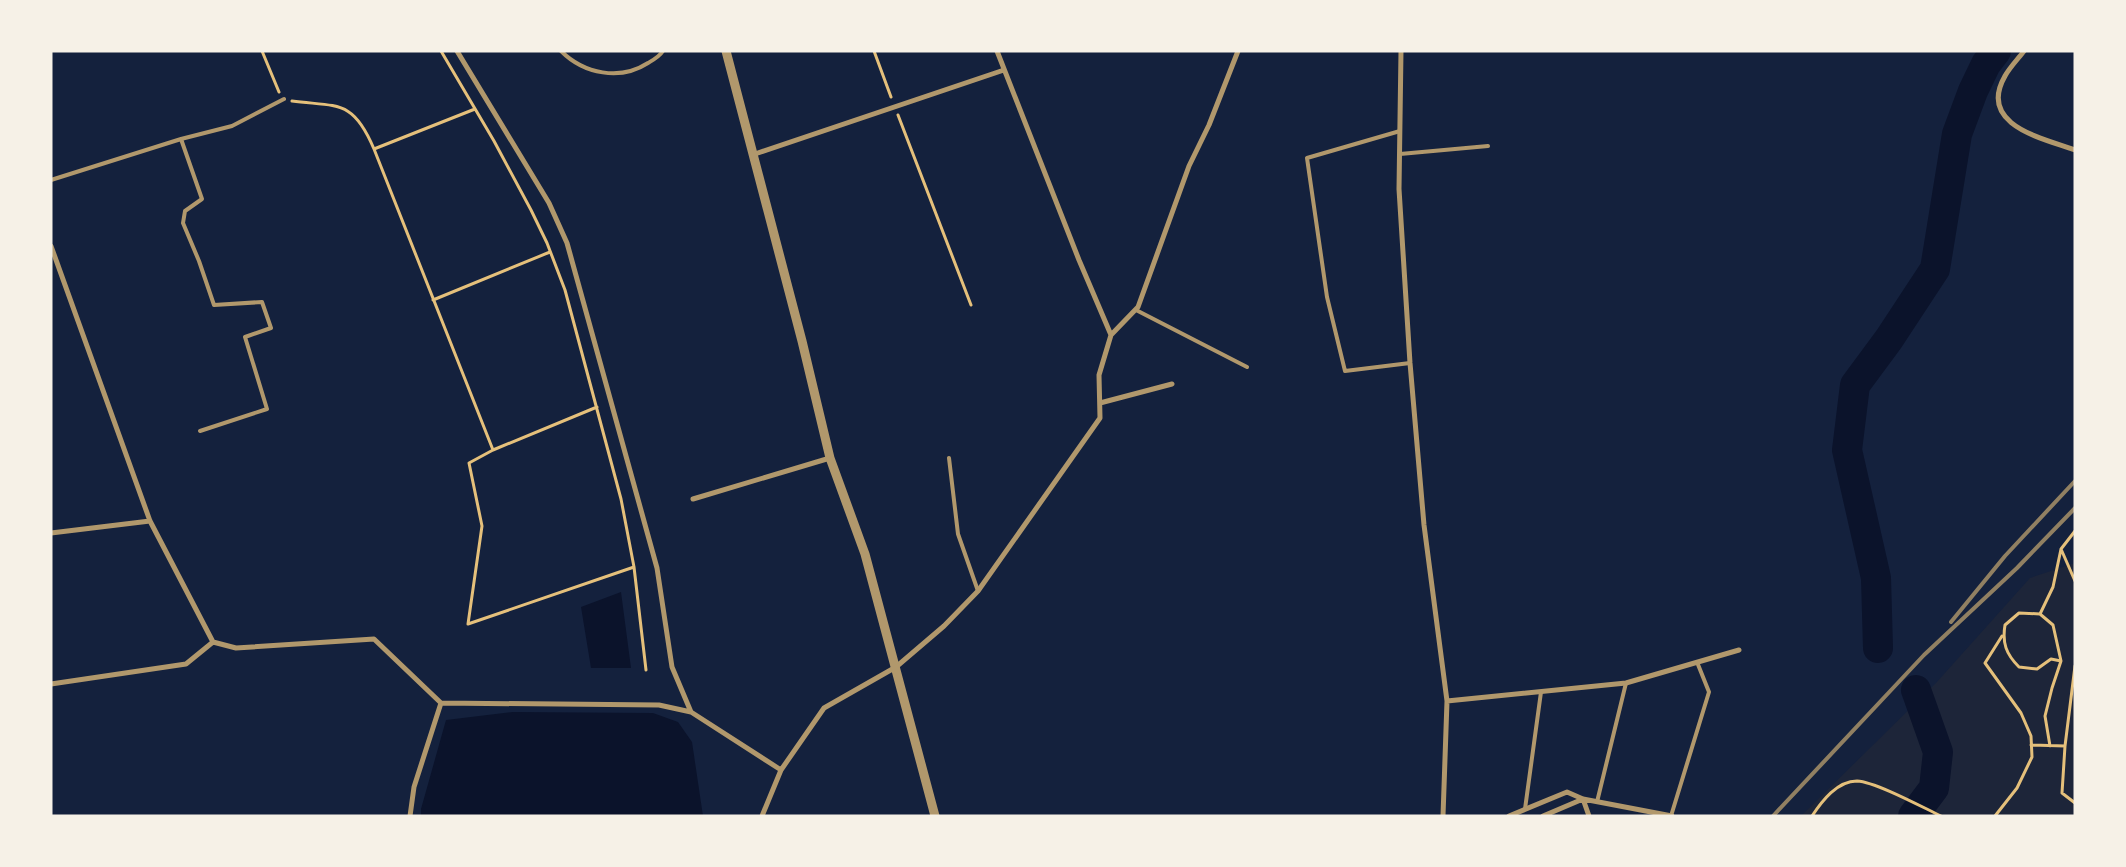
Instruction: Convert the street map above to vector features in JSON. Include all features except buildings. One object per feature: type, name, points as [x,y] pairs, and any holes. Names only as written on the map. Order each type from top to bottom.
[{"type":"street","points":[[457,51],[550,203],[567,243],[657,568],[672,667],[691,712]]},
{"type":"street","points":[[726,51],[802,341],[830,458],[865,554],[935,816]]},
{"type":"street","points":[[997,51],[1111,336]]},
{"type":"street","points":[[762,816],[781,770],[824,708],[896,667],[944,626],[978,591],[1049,493],[1100,418],[1099,375],[1111,336],[1138,307],[1189,166],[1209,125],[1238,51]]},
{"type":"street","points":[[1401,51],[1399,189],[1410,363],[1424,525],[1447,701],[1443,816]]},
{"type":"street","points":[[2024,51],[2005,76],[1999,91],[2001,111],[2020,130],[2075,150]]},
{"type":"street","points":[[752,155],[1004,70]]},
{"type":"street","points":[[51,246],[150,521],[214,642],[236,648],[374,639],[441,703],[659,705],[691,712],[781,770]]},
{"type":"street","points":[[1100,403],[1172,384]]},
{"type":"street","points":[[693,499],[830,458]]},
{"type":"street","points":[[51,533],[150,521]]},
{"type":"street","points":[[51,684],[186,664],[214,642]]},
{"type":"street","points":[[1447,701],[1626,683],[1739,650]]},
{"type":"street","points":[[410,816],[414,787],[441,703]]},
{"type":"street","points":[[1509,816],[1567,792],[1583,800],[1671,816]]},
{"type":"street","points":[[1543,816],[1583,800]]},
{"type":"street","points":[[1583,800],[1589,816]]},
{"type":"lane","points":[[561,51],[570,60],[592,71],[616,74],[640,68],[663,51]]},
{"type":"lane","points":[[51,180],[181,139],[232,126],[284,99]]},
{"type":"lane","points":[[1400,131],[1307,158],[1328,297],[1345,371],[1410,363]]},
{"type":"lane","points":[[181,139],[202,199],[185,211],[183,223],[199,261],[214,306],[262,302],[271,328],[245,337],[267,409],[200,431]]},
{"type":"lane","points":[[1400,154],[1488,146]]},
{"type":"lane","points":[[1136,310],[1247,367]]},
{"type":"lane","points":[[949,458],[958,534],[978,591]]},
{"type":"lane","points":[[1671,816],[1709,692],[1697,662]]},
{"type":"lane","points":[[1597,802],[1626,683]]},
{"type":"lane","points":[[1525,809],[1541,692]]},
{"type":"path","points":[[262,51],[279,93],[284,99],[340,106],[351,113],[360,124],[374,149],[493,450]]},
{"type":"path","points":[[440,51],[475,109],[531,210],[565,290],[622,499],[634,567],[646,670]]},
{"type":"path","points":[[874,51],[971,305]]},
{"type":"path","points":[[374,149],[475,109]]},
{"type":"path","points":[[433,300],[550,252]]},
{"type":"path","points":[[597,407],[493,450],[469,462],[482,526],[468,624],[634,567]]},
{"type":"path","points":[[2040,614],[2053,587],[2061,549],[2075,531]]},
{"type":"path","points":[[2061,549],[2075,582]]},
{"type":"path","points":[[2050,746],[2045,716],[2061,661],[2053,625],[2040,614],[2019,613],[2005,625],[2003,639],[2008,656],[2019,667],[2037,669],[2051,659],[2061,661]]},
{"type":"path","points":[[1995,816],[2017,788],[2032,757],[2031,736],[2020,713],[1985,662],[2004,633]]},
{"type":"path","points":[[2075,666],[2065,746],[2062,793],[2075,803]]},
{"type":"path","points":[[2031,745],[2065,746]]},
{"type":"path","points":[[1812,816],[1826,797],[1843,785],[1857,781],[1881,788],[1941,816]]},
{"type":"shaded area","points":[[2075,563],[2075,816],[1801,816],[1936,683],[2030,578]]},
{"type":"shaded area","points":[[621,592],[631,668],[591,668],[581,607]]},
{"type":"shaded area","points":[[513,712],[653,713],[678,722],[692,742],[703,816],[421,816],[421,809],[446,720]]},
{"type":"waterway","points":[[1878,648],[1876,578],[1847,450],[1855,385],[1889,339],[1935,269],[1957,134],[1973,91],[1986,64],[1996,51]]},
{"type":"waterway","points":[[1913,816],[1934,788],[1938,752],[1916,690]]},
{"type":"railway","points":[[1951,622],[2005,556],[2075,481]]},
{"type":"railway","points":[[1773,816],[1924,655],[2017,568],[2075,508]]}]
